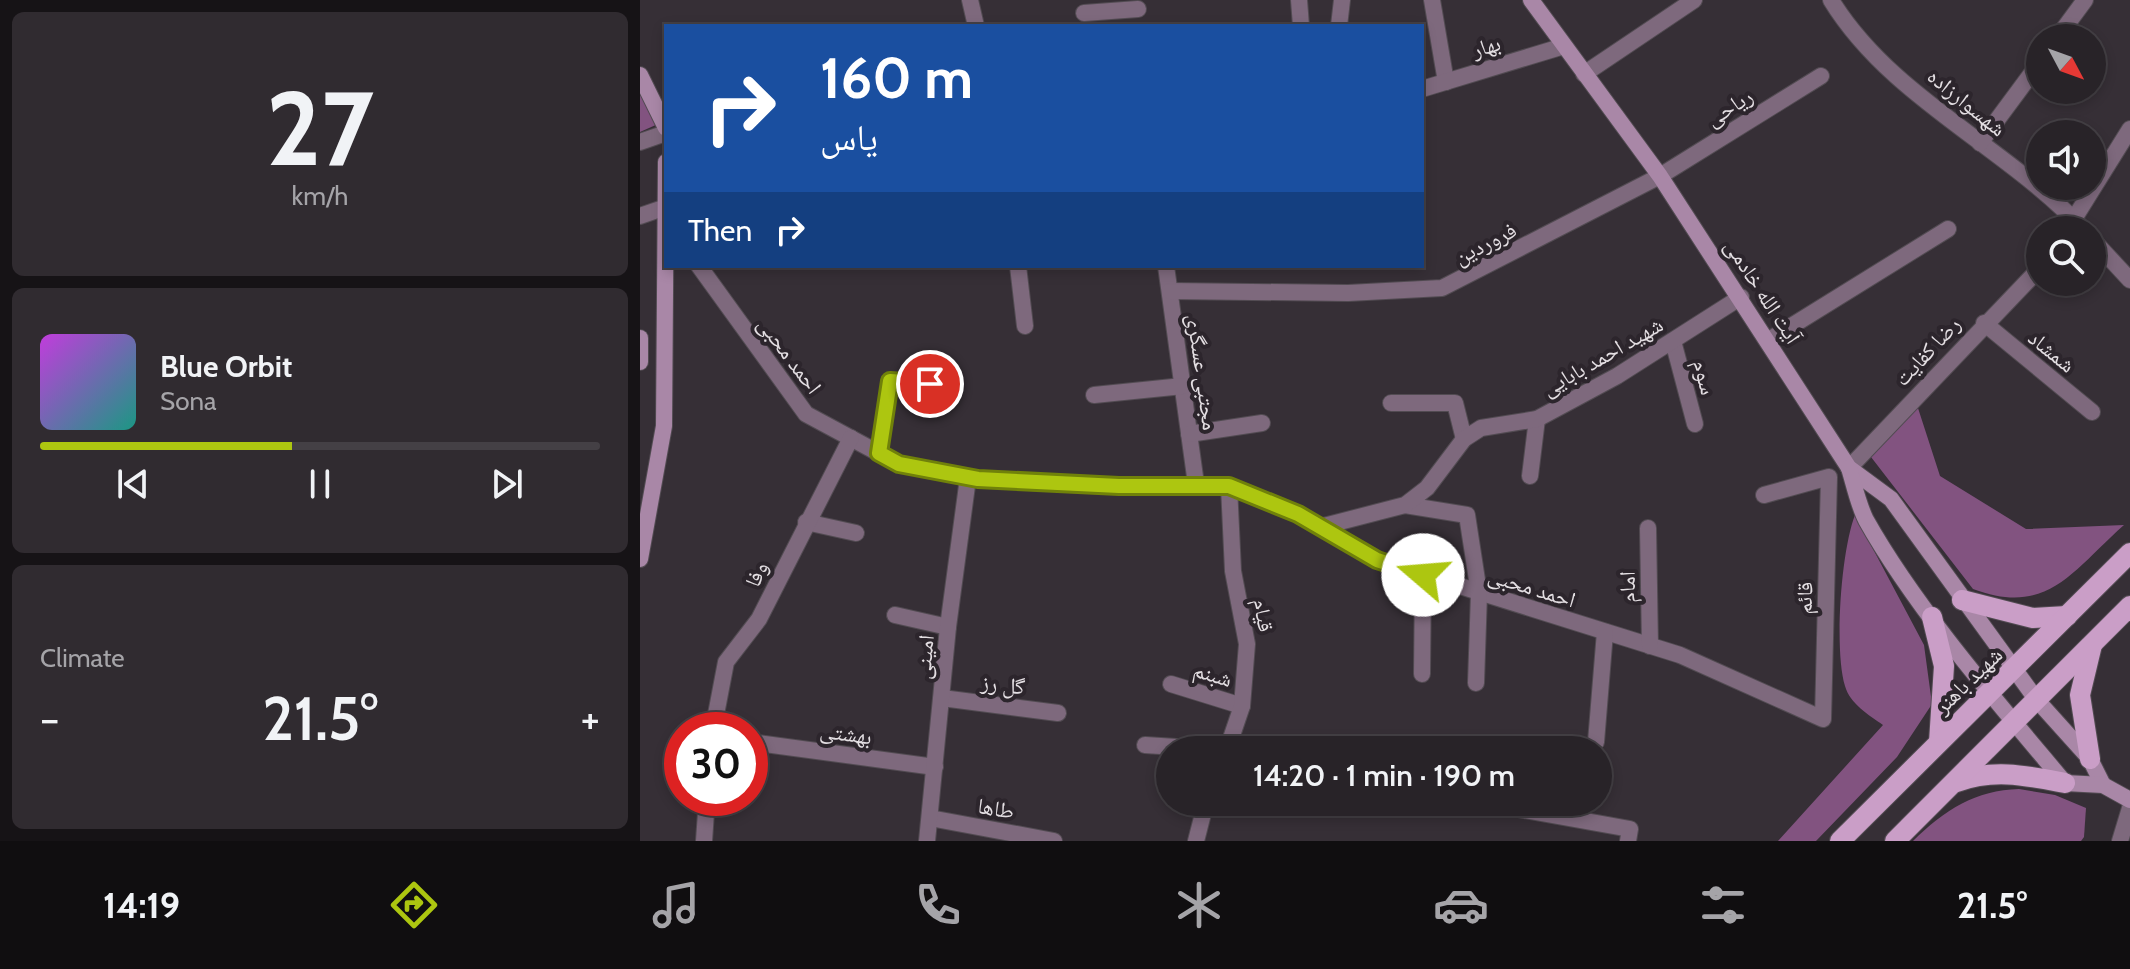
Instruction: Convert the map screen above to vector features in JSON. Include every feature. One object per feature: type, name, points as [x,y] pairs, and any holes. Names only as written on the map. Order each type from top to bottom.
[{"type":"main road","name":"آیت الله خادمی","points":[[1531,0],[1660,176],[1849,468],[1891,499],[2036,699],[2090,759],[2103,785]]},
{"type":"main road","points":[[640,75],[664,127]]},
{"type":"main road","points":[[640,559],[664,426],[665,268]]},
{"type":"main road","points":[[1849,468],[1865,518],[1932,617],[2065,783]]},
{"type":"main road","name":"شهید باهنر","points":[[1840,841],[2130,553]]},
{"type":"main road","points":[[1962,600],[2033,618],[2067,616]]},
{"type":"main road","points":[[1895,841],[2130,606]]},
{"type":"main road","points":[[1932,617],[1944,666],[1939,742]]},
{"type":"main road","points":[[2090,759],[2080,695],[2093,643]]},
{"type":"main road","points":[[1953,783],[1977,775],[1995,774],[2103,785],[2130,800]]},
{"type":"street","points":[[970,0],[976,24]]},
{"type":"street","points":[[1299,0],[1301,24]]},
{"type":"street","points":[[1339,24],[1342,0]]},
{"type":"street","points":[[1432,0],[1446,82]]},
{"type":"street","points":[[1584,74],[1694,0]]},
{"type":"street","name":"شهسوارزاده","points":[[1831,0],[1849,30],[1945,117],[2027,177],[2065,216]]},
{"type":"street","points":[[2067,24],[2085,0]]},
{"type":"street","points":[[1084,13],[1137,4],[1142,24]]},
{"type":"street","name":"بهار","points":[[1424,88],[1564,46]]},
{"type":"street","name":"ریاحی","points":[[1660,176],[1821,76]]},
{"type":"street","points":[[1980,143],[2026,81]]},
{"type":"street","points":[[2081,216],[2130,129]]},
{"type":"street","points":[[640,142],[664,132]]},
{"type":"street","name":"فروردین","points":[[1170,291],[1348,293],[1442,288],[1660,176]]},
{"type":"street","points":[[640,216],[664,210]]},
{"type":"street","points":[[1769,340],[1948,229]]},
{"type":"street","points":[[2106,254],[2130,280]]},
{"type":"street","name":"احمد محبی","points":[[706,268],[806,414],[899,464],[968,478],[1119,486],[1229,486],[1320,527],[1377,560],[1650,646],[1706,666],[1823,719]]},
{"type":"street","points":[[1018,268],[1025,326]]},
{"type":"street","name":"مجتبی عسگری","points":[[1166,268],[1196,484]]},
{"type":"street","name":"رضا کفایت","points":[[1849,468],[2026,282]]},
{"type":"street","name":"شهید احمد بابایی","points":[[1464,439],[1481,428],[1537,419],[1673,341],[1741,297]]},
{"type":"street","name":"شمشاد","points":[[1984,323],[2092,412]]},
{"type":"street","name":"سوم","points":[[1673,341],[1695,424]]},
{"type":"street","points":[[879,453],[890,381],[930,384]]},
{"type":"street","points":[[1094,395],[1183,386]]},
{"type":"street","points":[[1320,527],[1405,505],[1427,488],[1464,439],[1455,403],[1391,403]]},
{"type":"street","points":[[1530,476],[1537,419]]},
{"type":"street","points":[[1189,434],[1262,423]]},
{"type":"street","name":"وفا","points":[[716,712],[726,662],[759,619],[851,438]]},
{"type":"street","name":"قائم","points":[[1764,495],[1829,477],[1823,719]]},
{"type":"street","name":"امینی","points":[[927,841],[948,627],[968,478]]},
{"type":"street","name":"قیام","points":[[1229,486],[1233,571],[1247,644],[1242,706],[1230,736]]},
{"type":"street","points":[[1405,505],[1467,515],[1479,593],[1476,683]]},
{"type":"street","points":[[806,522],[856,533]]},
{"type":"street","name":"امام","points":[[1648,528],[1650,646]]},
{"type":"street","points":[[1422,674],[1423,575]]},
{"type":"street","points":[[895,615],[948,627]]},
{"type":"street","points":[[1596,736],[1605,632]]},
{"type":"street","name":"شبنم","points":[[1171,684],[1242,706]]},
{"type":"street","name":"گل رز","points":[[942,698],[1058,713]]},
{"type":"street","name":"بهشتی","points":[[768,744],[935,767]]},
{"type":"street","points":[[1145,745],[1156,746]]},
{"type":"street","points":[[2120,841],[2130,808]]},
{"type":"street","points":[[704,841],[706,816]]},
{"type":"street","points":[[1196,841],[1202,816]]},
{"type":"street","points":[[1558,816],[1630,829],[1628,841]]},
{"type":"street","name":"طاها","points":[[930,818],[1054,841]]},
{"type":"shaded area","points":[[640,85],[658,124],[640,132]]},
{"type":"shaded area","points":[[1917,405],[1940,476],[2026,529],[2124,525],[2073,573],[2040,593],[2021,597],[1999,596],[1973,589],[1871,457]]},
{"type":"shaded area","points":[[1855,515],[1924,645],[1932,704],[1897,757],[1816,841],[1778,841],[1883,725],[1851,698],[1842,670],[1841,600],[1846,552]]},
{"type":"shaded area","points":[[2019,789],[2055,795],[2086,808],[2081,841],[1913,841],[1962,804],[1989,793]]},
{"type":"route","points":[[930,384],[890,381],[879,453],[899,464],[978,479],[1119,486],[1229,486],[1298,514],[1377,560],[1423,575]]}]
